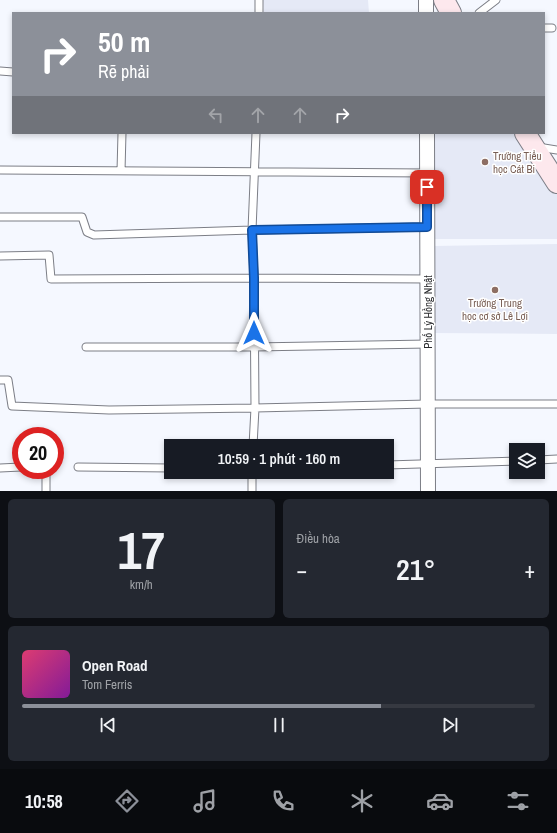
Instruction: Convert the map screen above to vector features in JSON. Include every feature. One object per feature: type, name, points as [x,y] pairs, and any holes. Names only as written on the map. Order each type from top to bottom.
[{"type":"street","points":[[426,0],[426,12]]},
{"type":"street","points":[[444,0],[450,12]]},
{"type":"street","name":"Phố Lý Hồng Nhật","points":[[427,134],[428,491]]},
{"type":"street","points":[[529,140],[557,183]]},
{"type":"lane","points":[[259,0],[259,12]]},
{"type":"lane","points":[[480,12],[496,0]]},
{"type":"lane","points":[[0,71],[12,72]]},
{"type":"lane","points":[[121,171],[122,134]]},
{"type":"lane","points":[[253,439],[255,408],[252,230],[256,134]]},
{"type":"lane","points":[[529,140],[557,150]]},
{"type":"lane","points":[[0,170],[427,174]]},
{"type":"lane","points":[[0,217],[82,217],[87,232],[94,235],[252,230],[427,227]]},
{"type":"lane","points":[[0,256],[49,255],[51,279],[428,279]]},
{"type":"lane","points":[[86,347],[254,347],[428,344]]},
{"type":"lane","points":[[0,380],[8,380],[12,406],[109,410],[428,404],[557,404]]},
{"type":"lane","points":[[545,460],[557,459]]},
{"type":"lane","points":[[394,465],[509,460]]},
{"type":"lane","points":[[0,468],[12,467]]},
{"type":"lane","points":[[78,467],[164,468]]},
{"type":"lane","points":[[46,479],[46,491]]},
{"type":"lane","points":[[252,479],[252,491]]},
{"type":"shaded area","points":[[263,0],[368,0],[369,12],[264,12]]},
{"type":"shaded area","name":"Trường Tiểu học Cát Bi","points":[[430,134],[523,134],[557,191],[557,239],[430,239]]},
{"type":"shaded area","name":"Trường Trung học cơ sở Lê Lợi","points":[[557,244],[557,334],[432,333],[434,246]]},
{"type":"place","name":"Trường Tiểu học Cát Bi","points":[[485,162]]},
{"type":"place","name":"Trường Trung học cơ sở Lê Lợi","points":[[495,290]]},
{"type":"route","points":[[254,333],[252,230],[427,227],[427,187]]}]
